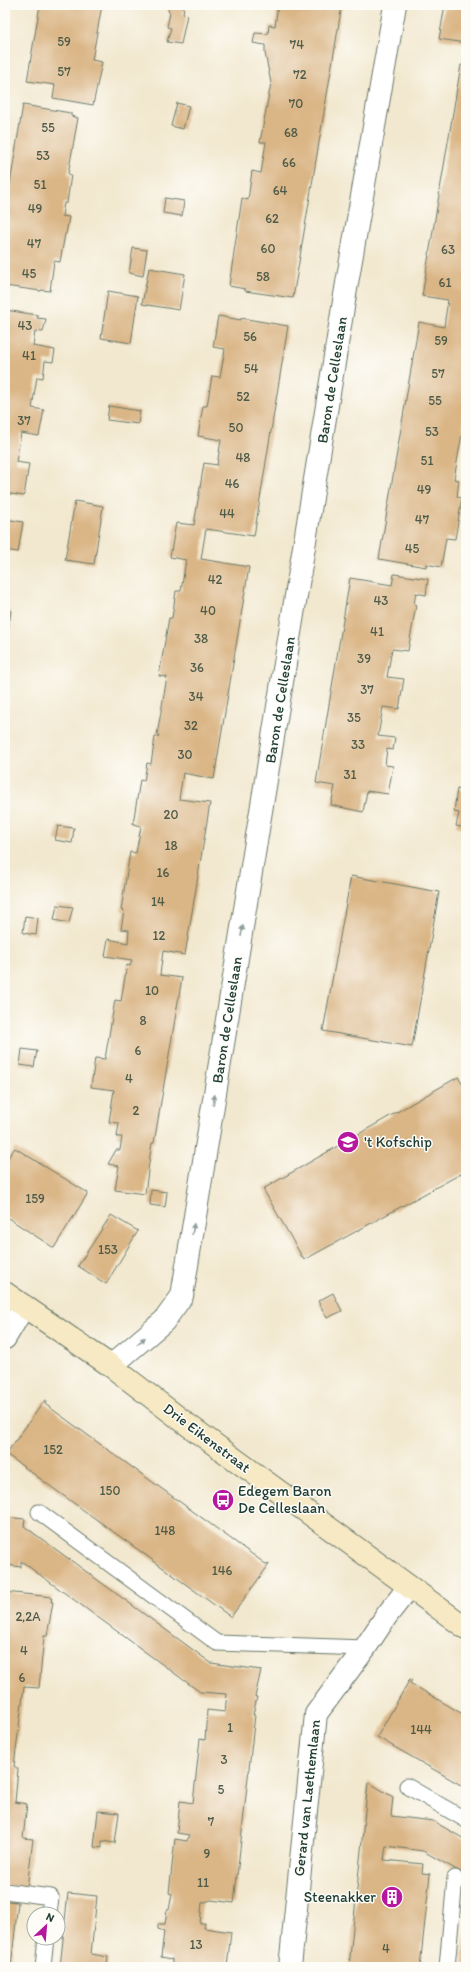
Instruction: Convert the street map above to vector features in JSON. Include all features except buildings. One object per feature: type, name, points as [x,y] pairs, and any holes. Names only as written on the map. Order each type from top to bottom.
[{"type":"street","name":"Baron de Celleslaan","points":[[111,1366],[164,1321],[182,1296],[345,297],[395,5]]},
{"type":"street","name":"Drie Eikenstraat","points":[[5,1293],[111,1366],[466,1628]]},
{"type":"street","points":[[5,1338],[24,1306]]},
{"type":"street","name":"Gerard van Laethemlaan","points":[[290,1967],[316,1714],[365,1648],[387,1614],[409,1587]]},
{"type":"lane","points":[[39,1512],[217,1643],[365,1648]]},
{"type":"lane","points":[[407,1786],[466,1820]]},
{"type":"lane","points":[[447,1967],[455,1878]]},
{"type":"lane","points":[[5,1891],[51,1897],[50,1906]]},
{"type":"lane","points":[[43,1967],[45,1946]]},
{"type":"place","name":"'t Kofschip","points":[[348,1142]]},
{"type":"place","name":"Edegem Baron De Celleslaan","points":[[223,1500]]},
{"type":"place","name":"Steenakker","points":[[392,1897]]}]
